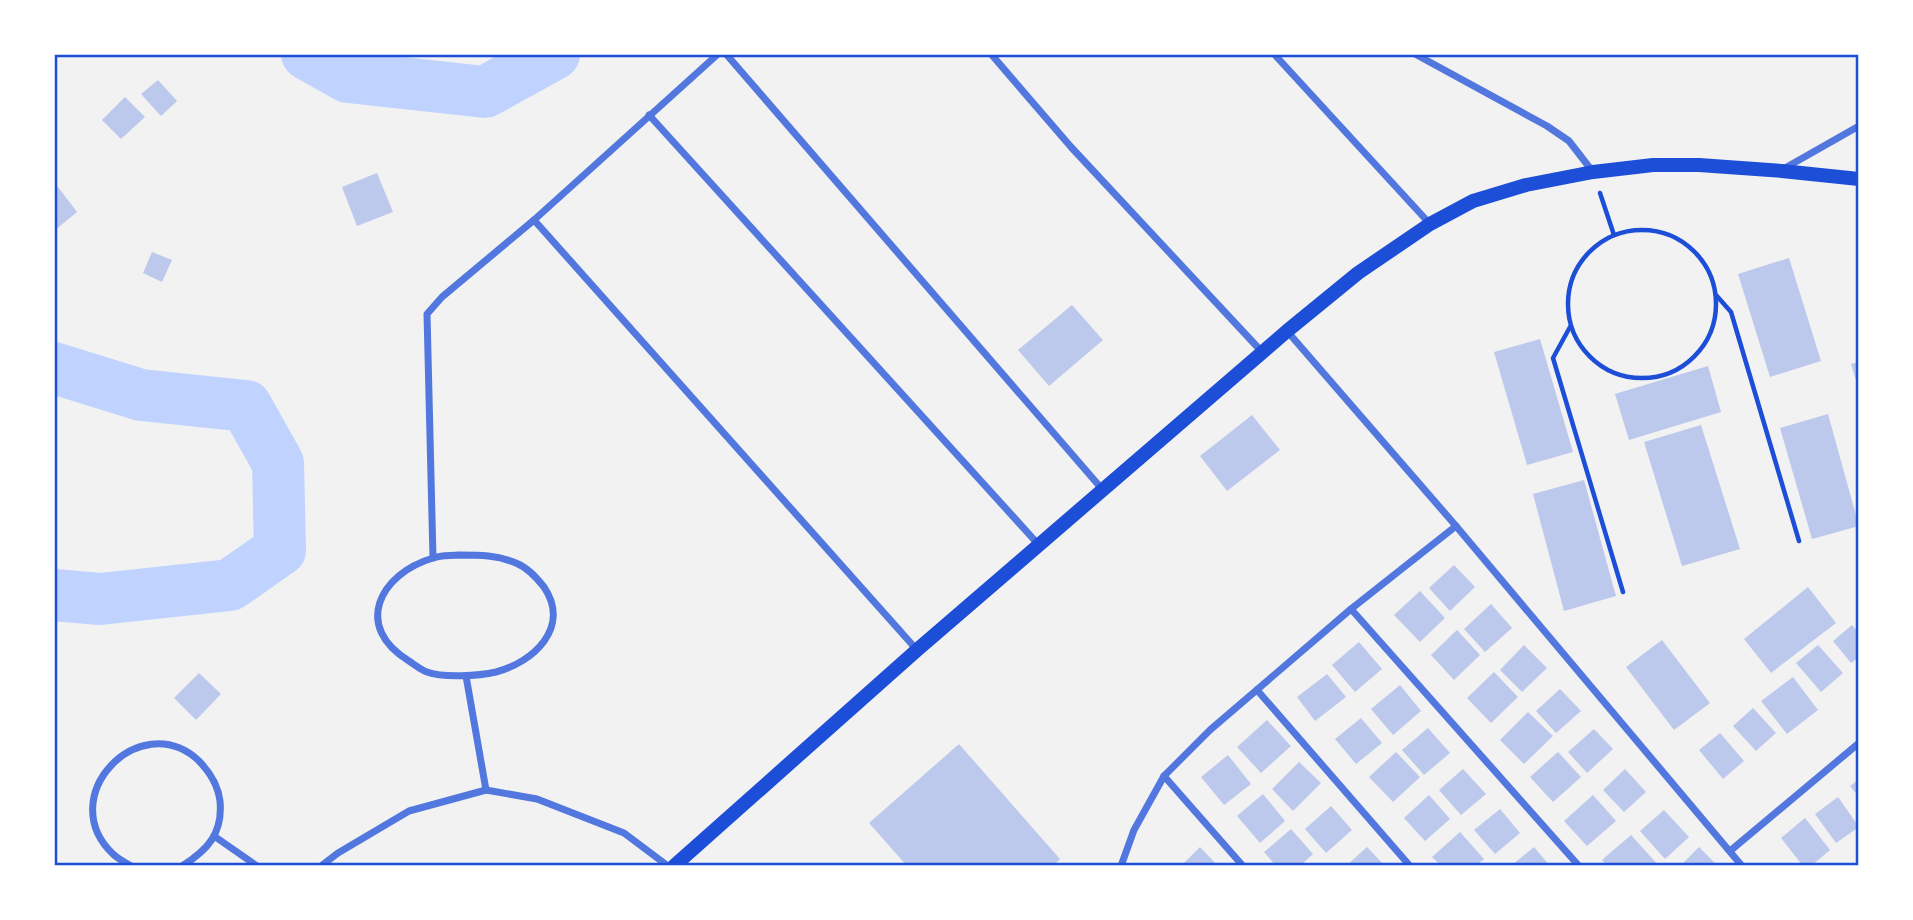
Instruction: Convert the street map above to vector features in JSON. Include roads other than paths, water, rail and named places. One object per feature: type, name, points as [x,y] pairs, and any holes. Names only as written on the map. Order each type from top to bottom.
[{"type":"main road","points":[[674,866],[1038,544],[1287,331],[1357,273],[1430,224],[1473,201],[1526,185],[1593,172],[1653,165],[1699,165],[1859,179]]},
{"type":"street","points":[[433,558],[427,314],[442,297],[534,220],[718,54]]},
{"type":"street","points":[[726,54],[1102,489]]},
{"type":"street","points":[[991,54],[1071,147],[1263,353]]},
{"type":"street","points":[[1274,54],[1430,224]]},
{"type":"street","points":[[1415,54],[1547,126],[1569,141],[1593,172]]},
{"type":"street","points":[[649,115],[1038,544]]},
{"type":"street","points":[[1782,171],[1859,126]]},
{"type":"street","points":[[534,220],[917,650]]},
{"type":"street","points":[[1287,331],[1456,526],[1742,866]]},
{"type":"street","points":[[1121,866],[1134,830],[1164,776],[1210,730],[1351,609],[1456,526]]},
{"type":"street","points":[[492,555],[519,564],[536,576],[551,597],[554,624],[544,643],[524,661],[496,671],[466,676],[428,673],[397,654],[381,634],[377,606],[388,585],[405,571],[433,558],[492,555]]},
{"type":"street","points":[[1351,609],[1579,866]]},
{"type":"street","points":[[466,676],[486,790]]},
{"type":"street","points":[[1257,690],[1410,866]]},
{"type":"street","points":[[1730,851],[1859,743]]},
{"type":"street","points":[[131,866],[114,855],[99,836],[93,814],[95,791],[106,769],[123,754],[145,745],[168,745],[191,754],[208,769],[218,790],[221,813],[214,836],[200,855],[182,866]]},
{"type":"street","points":[[1164,776],[1243,866]]},
{"type":"street","points":[[321,866],[409,811],[486,790],[537,799],[624,833],[668,866]]},
{"type":"street","points":[[214,836],[257,866]]},
{"type":"waterway","points":[[307,54],[348,77],[485,92],[554,54]]},
{"type":"waterway","points":[[54,368],[141,395],[246,406],[278,463],[280,550],[230,585],[100,599],[54,595]]}]
